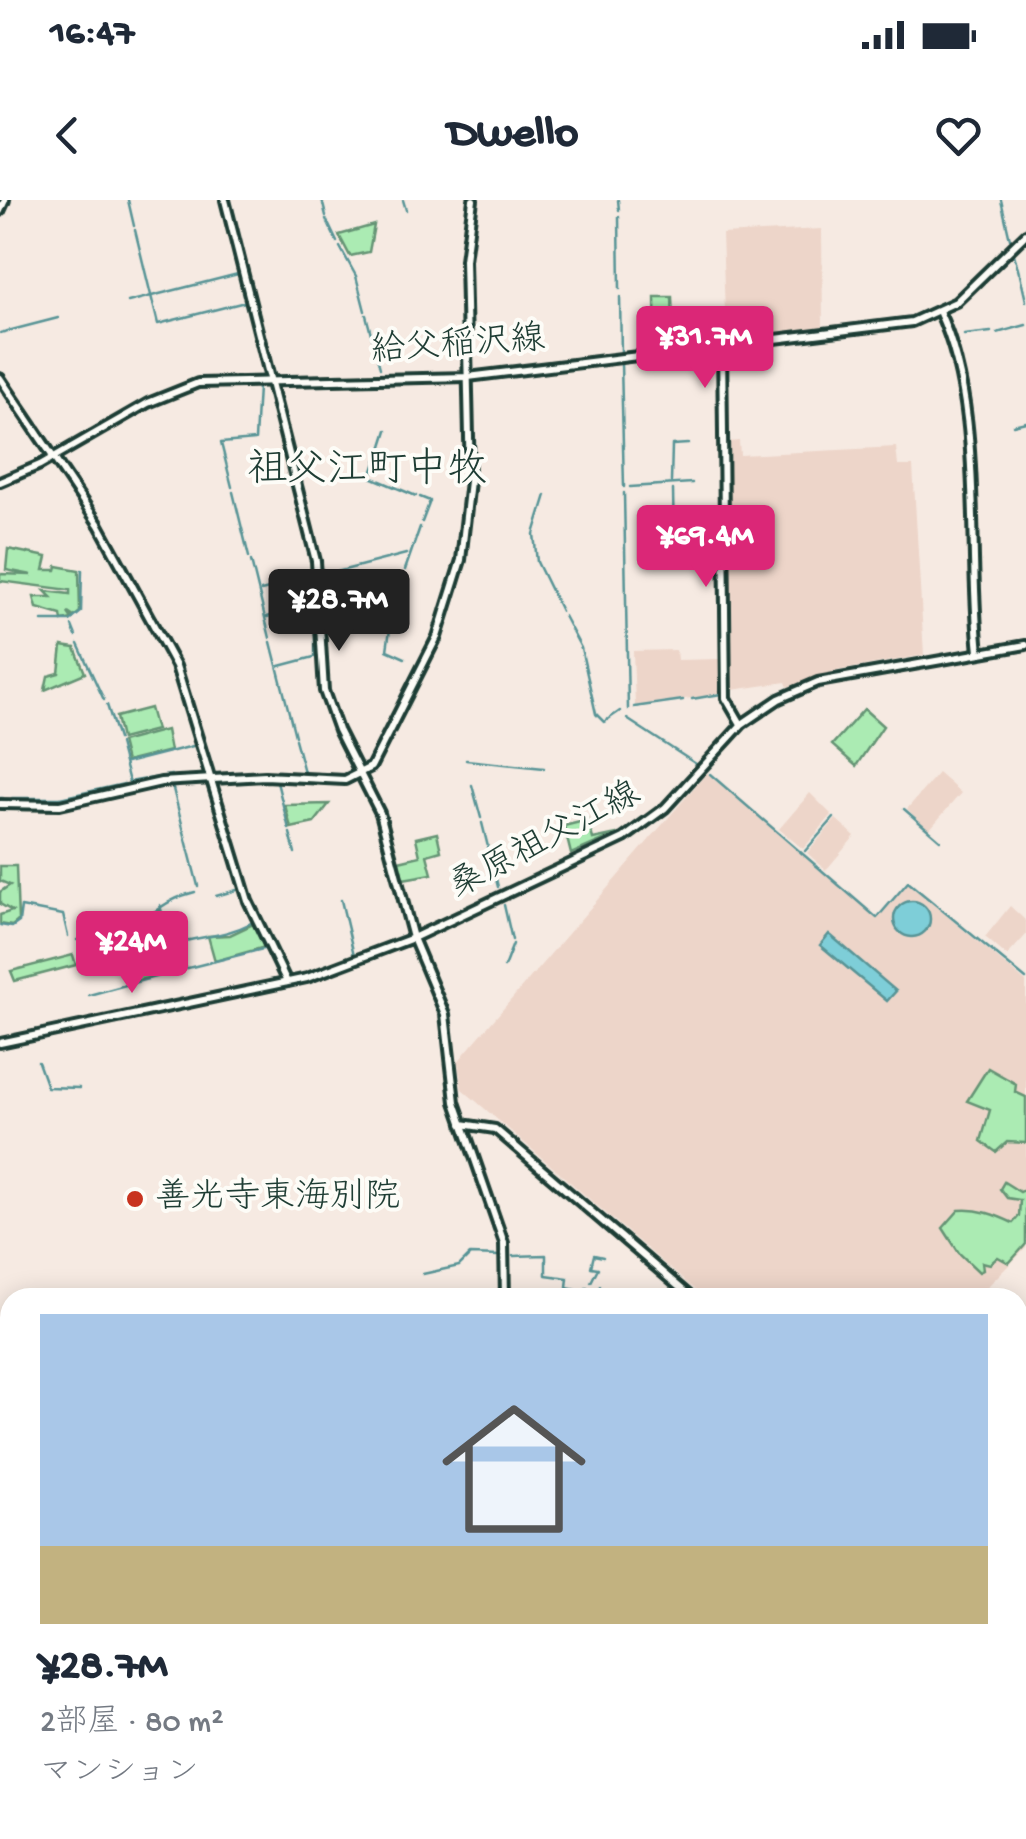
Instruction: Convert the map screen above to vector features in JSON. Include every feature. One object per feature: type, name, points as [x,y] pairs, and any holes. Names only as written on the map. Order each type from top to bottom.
[{"type":"street","points":[[0,211],[5,200]]},
{"type":"street","points":[[225,200],[316,561],[324,691],[384,827],[413,938],[445,1014],[462,1124],[504,1244],[505,1288]]},
{"type":"street","points":[[0,804],[60,805],[145,784],[211,779],[345,780],[372,767],[437,638],[453,592],[469,497],[465,260],[473,200]]},
{"type":"street","points":[[979,652],[971,579],[971,487],[963,376],[939,311],[956,302],[1026,234]]},
{"type":"street","name":"給父稲沢線","points":[[0,482],[55,456],[148,402],[186,387],[219,380],[468,377],[882,327],[939,311]]},
{"type":"street","points":[[722,345],[726,698],[742,724]]},
{"type":"street","points":[[0,378],[100,525],[176,666],[248,901],[288,982]]},
{"type":"street","name":"桑原祖父江線","points":[[0,1043],[348,966],[624,838],[665,808],[742,724],[787,694],[818,682],[1026,644]]},
{"type":"street","points":[[462,1124],[495,1129],[680,1288]]},
{"type":"shaded area","points":[[822,229],[823,327],[726,339],[722,234]]},
{"type":"shaded area","points":[[739,441],[740,455],[896,447],[898,466],[913,466],[924,655],[836,671],[788,687],[786,682],[732,690],[726,469],[728,442]]},
{"type":"shaded area","points":[[676,650],[677,660],[719,659],[720,694],[635,706],[633,651]]},
{"type":"shaded area","points":[[707,773],[876,918],[908,883],[1026,982],[1026,1248],[986,1288],[693,1288],[462,1089],[458,1062]]},
{"type":"shaded area","points":[[938,773],[961,793],[929,830],[907,809]]},
{"type":"shaded area","points":[[810,793],[832,815],[803,849],[779,829]]},
{"type":"shaded area","points":[[836,819],[855,836],[826,870],[807,853]]},
{"type":"shaded area","points":[[1010,906],[1026,921],[1026,935],[1007,956],[985,937]]},
{"type":"green space","points":[[374,225],[369,252],[350,256],[339,235]]},
{"type":"green space","points":[[655,297],[672,297],[674,345],[656,348]]},
{"type":"green space","points":[[8,549],[47,557],[44,570],[56,570],[57,566],[79,570],[80,612],[74,617],[68,613],[72,619],[62,621],[61,615],[37,608],[34,597],[51,597],[45,591],[70,594],[70,590],[0,581],[0,574],[32,575],[6,570]]},
{"type":"green space","points":[[62,646],[75,648],[85,673],[45,690],[48,676],[59,673]]},
{"type":"green space","points":[[150,708],[156,730],[121,739],[116,717]]},
{"type":"green space","points":[[864,709],[883,726],[856,766],[832,745]]},
{"type":"green space","points":[[166,730],[170,751],[126,762],[121,742]]},
{"type":"green space","points":[[329,804],[314,823],[291,828],[285,805]]},
{"type":"green space","points":[[588,820],[593,839],[617,834],[571,854],[564,826]]},
{"type":"green space","points":[[437,833],[441,851],[427,855],[432,874],[403,879],[399,861],[420,856],[416,838]]},
{"type":"green space","points":[[0,866],[16,866],[18,921],[12,926],[0,924],[0,915],[12,911],[0,904],[0,892],[10,885],[0,881]]},
{"type":"green space","points":[[159,909],[169,944],[147,949],[141,923]]},
{"type":"green space","points":[[253,924],[265,947],[215,961],[208,936],[230,935]]},
{"type":"green space","points":[[169,946],[176,971],[128,983],[121,958]]},
{"type":"green space","points":[[73,955],[76,965],[15,981],[11,971]]},
{"type":"green space","points":[[988,1068],[1016,1084],[1015,1092],[1026,1097],[1026,1143],[1007,1142],[996,1152],[981,1141],[990,1110],[967,1101]]},
{"type":"green space","points":[[1004,1182],[1020,1192],[1026,1189],[1026,1244],[1009,1263],[998,1257],[990,1264],[982,1262],[983,1270],[979,1272],[959,1253],[943,1228],[959,1210],[987,1213],[1013,1223],[1019,1216],[1020,1200],[1007,1198],[1000,1189]]},
{"type":"water","points":[[912,901],[925,906],[930,919],[925,932],[912,937],[899,932],[894,919],[899,906]]},
{"type":"water","points":[[829,934],[896,991],[887,1001],[820,945]]},
{"type":"waterway","points":[[128,200],[134,226]]},
{"type":"waterway","points":[[322,200],[326,216]]},
{"type":"waterway","points":[[403,200],[406,210]]},
{"type":"waterway","points":[[618,200],[619,210]]},
{"type":"waterway","points":[[1001,200],[1010,239]]},
{"type":"waterway","points":[[619,217],[620,289]]},
{"type":"waterway","points":[[326,219],[337,242]]},
{"type":"waterway","points":[[135,230],[158,324],[245,302]]},
{"type":"waterway","points":[[340,247],[356,276],[365,311]]},
{"type":"waterway","points":[[1014,254],[1019,273]]},
{"type":"waterway","points":[[128,302],[238,274]]},
{"type":"waterway","points":[[1020,275],[1026,301]]},
{"type":"waterway","points":[[620,297],[621,354]]},
{"type":"waterway","points":[[248,306],[252,324]]},
{"type":"waterway","points":[[366,315],[380,368]]},
{"type":"waterway","points":[[0,333],[58,318]]},
{"type":"waterway","points":[[997,333],[1026,325]]},
{"type":"waterway","points":[[253,328],[255,334]]},
{"type":"waterway","points":[[964,335],[991,332]]},
{"type":"waterway","points":[[256,338],[265,375]]},
{"type":"waterway","points":[[621,363],[624,487]]},
{"type":"waterway","points":[[232,487],[221,443],[255,440],[258,387]]},
{"type":"waterway","points":[[1013,425],[1026,422]]},
{"type":"waterway","points":[[381,449],[387,430]]},
{"type":"waterway","points":[[671,482],[672,445],[688,444]]},
{"type":"waterway","points":[[379,453],[371,477],[416,496]]},
{"type":"waterway","points":[[630,487],[692,483]]},
{"type":"waterway","points":[[673,490],[674,540],[719,544],[719,560]]},
{"type":"waterway","points":[[233,492],[249,557]]},
{"type":"waterway","points":[[624,493],[628,709]]},
{"type":"waterway","points":[[546,495],[534,534],[537,562],[561,611]]},
{"type":"waterway","points":[[420,497],[430,501],[422,522]]},
{"type":"waterway","points":[[405,570],[420,527]]},
{"type":"waterway","points":[[325,575],[406,554]]},
{"type":"waterway","points":[[251,561],[270,638]]},
{"type":"waterway","points":[[719,564],[720,595]]},
{"type":"waterway","points":[[42,621],[70,621],[81,612],[82,570]]},
{"type":"waterway","points":[[391,623],[403,576]]},
{"type":"waterway","points":[[261,591],[312,578]]},
{"type":"waterway","points":[[331,601],[396,584]]},
{"type":"waterway","points":[[720,599],[721,632]]},
{"type":"waterway","points":[[267,617],[314,605]]},
{"type":"waterway","points":[[564,616],[581,648],[596,714],[604,722],[620,711]]},
{"type":"waterway","points":[[72,626],[76,636]]},
{"type":"waterway","points":[[390,629],[387,650],[405,658]]},
{"type":"waterway","points":[[315,632],[315,655]]},
{"type":"waterway","points":[[721,636],[722,673]]},
{"type":"waterway","points":[[271,642],[295,736]]},
{"type":"waterway","points":[[78,644],[104,700]]},
{"type":"waterway","points":[[280,666],[314,657]]},
{"type":"waterway","points":[[692,699],[721,694],[721,677]]},
{"type":"waterway","points":[[634,707],[683,700]]},
{"type":"waterway","points":[[107,705],[118,739]]},
{"type":"waterway","points":[[627,719],[696,764]]},
{"type":"waterway","points":[[295,739],[304,772]]},
{"type":"waterway","points":[[119,744],[129,782],[171,775]]},
{"type":"waterway","points":[[126,763],[193,746]]},
{"type":"waterway","points":[[466,760],[544,768]]},
{"type":"waterway","points":[[710,774],[877,918],[908,882],[1026,979]]},
{"type":"waterway","points":[[286,782],[277,782],[289,829]]},
{"type":"waterway","points":[[293,782],[306,783]]},
{"type":"waterway","points":[[12,798],[60,798],[124,784]]},
{"type":"waterway","points":[[172,785],[198,886]]},
{"type":"waterway","points":[[472,785],[481,818]]},
{"type":"waterway","points":[[904,809],[940,840]]},
{"type":"waterway","points":[[805,851],[834,818]]},
{"type":"waterway","points":[[482,823],[498,887]]},
{"type":"waterway","points":[[290,833],[295,853]]},
{"type":"waterway","points":[[216,896],[237,890]]},
{"type":"waterway","points":[[119,930],[172,900],[195,892]]},
{"type":"waterway","points":[[341,900],[354,955]]},
{"type":"waterway","points":[[89,995],[177,971],[160,905]]},
{"type":"waterway","points":[[504,905],[512,940]]},
{"type":"waterway","points":[[0,925],[12,927],[19,922],[21,907],[63,915],[68,936]]},
{"type":"waterway","points":[[174,944],[251,923]]},
{"type":"waterway","points":[[77,940],[116,931]]},
{"type":"waterway","points":[[504,967],[513,944]]},
{"type":"waterway","points":[[81,967],[168,945]]},
{"type":"waterway","points":[[180,970],[263,949]]},
{"type":"waterway","points":[[38,1062],[47,1087],[79,1088]]},
{"type":"waterway","points":[[423,1274],[459,1266],[470,1255],[500,1256]]},
{"type":"waterway","points":[[513,1256],[546,1255],[546,1275],[568,1278],[567,1287],[572,1288]]},
{"type":"waterway","points":[[591,1282],[598,1268],[591,1267],[594,1255],[603,1257]]},
{"type":"place","name":"善光寺東海別院","points":[[135,1199]]},
{"type":"district","name":"祖父江町中牧","points":[[367,472]]}]
